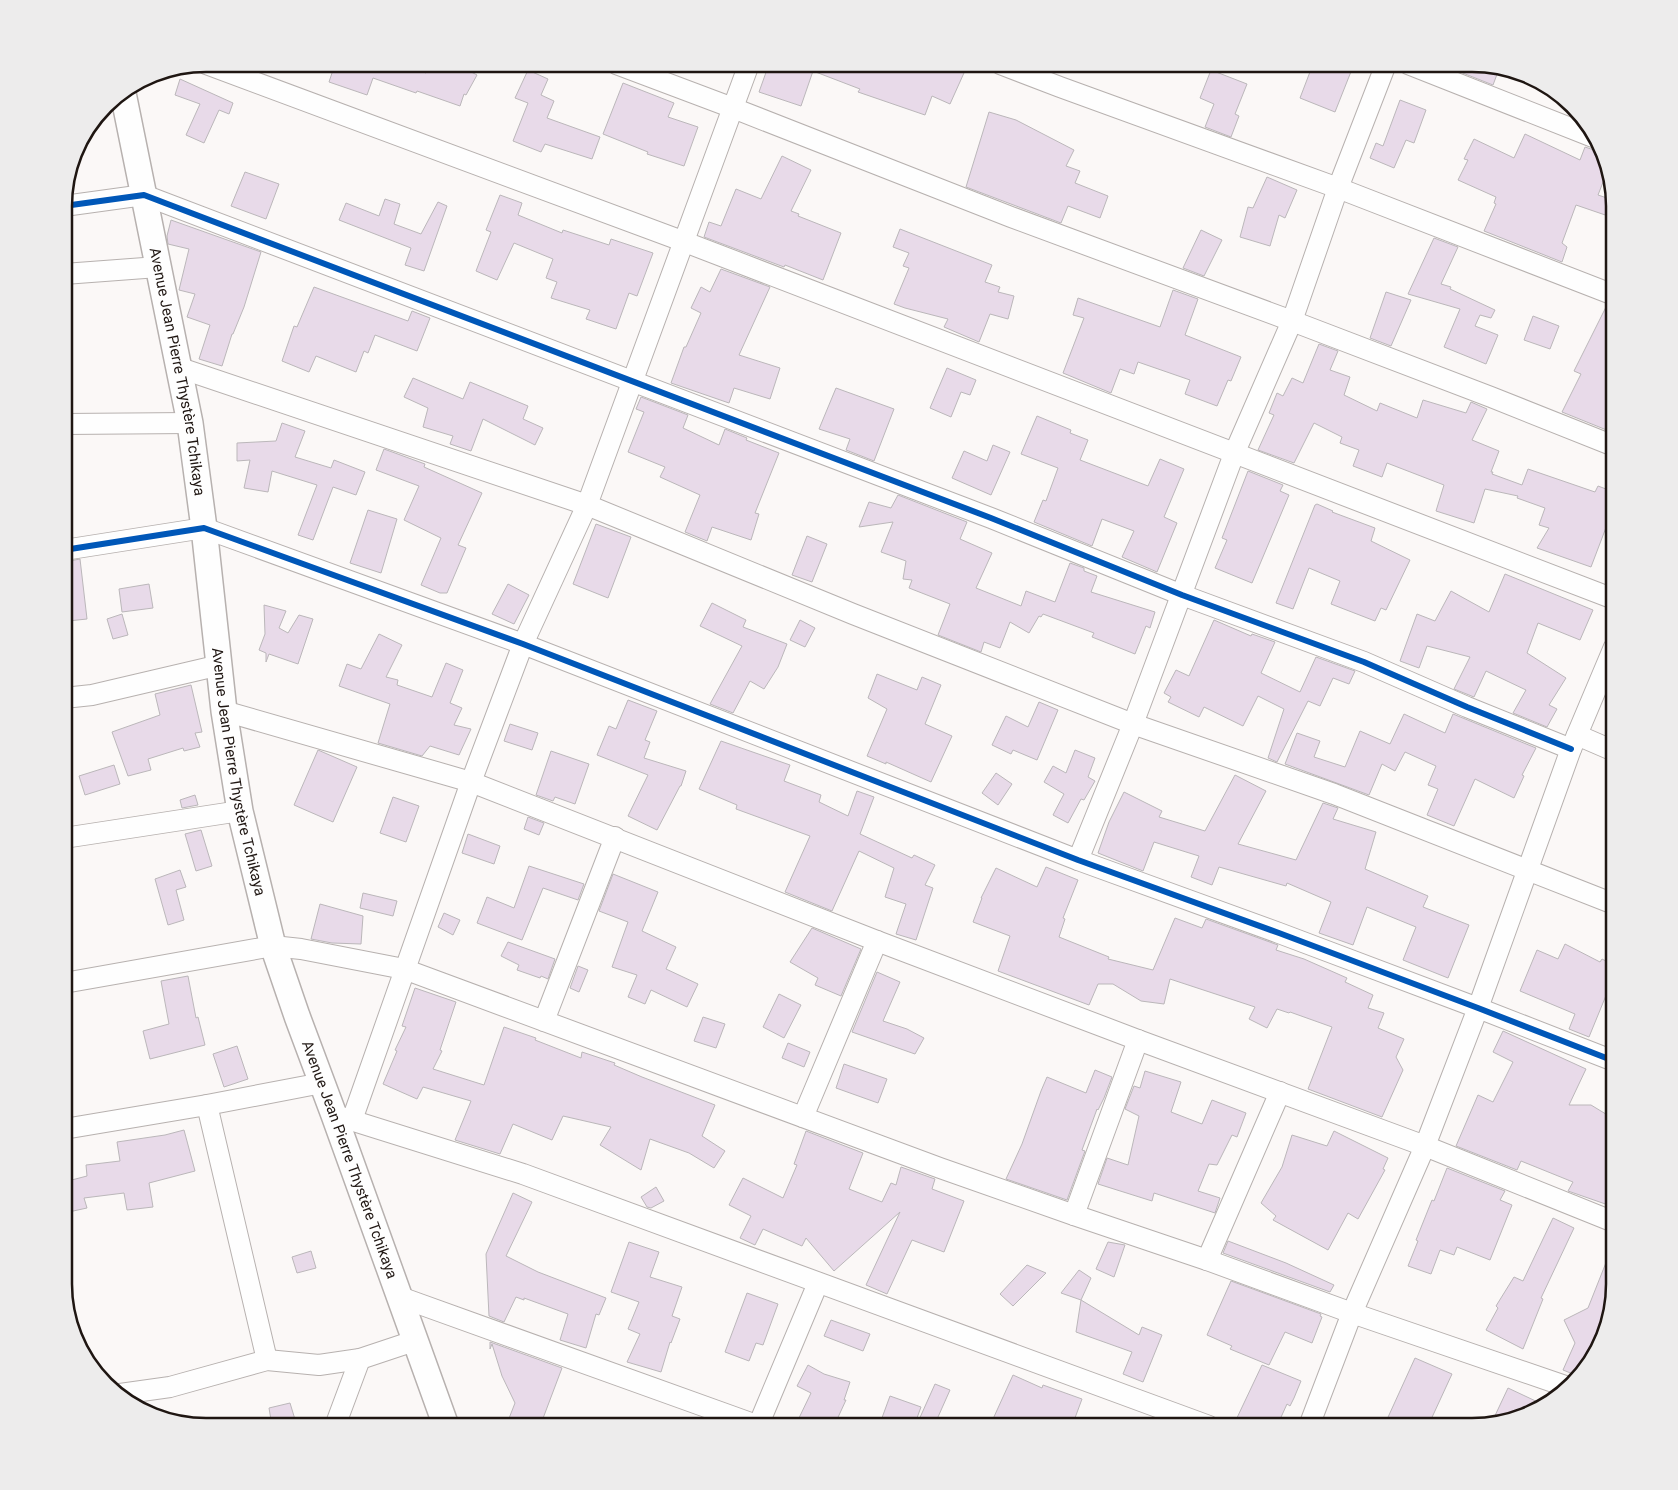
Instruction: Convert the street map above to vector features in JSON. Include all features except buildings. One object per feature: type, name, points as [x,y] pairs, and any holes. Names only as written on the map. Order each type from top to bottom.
[{"type":"street","points":[[236,73],[684,242],[1605,597]]},
{"type":"street","points":[[640,73],[1011,217],[1292,321],[1605,443]]},
{"type":"street","points":[[746,73],[587,505],[523,644],[404,969],[343,1117],[523,1174],[1187,1418]]},
{"type":"street","points":[[1023,73],[1338,188],[1605,292]]},
{"type":"street","points":[[1078,860],[1133,724],[1234,454],[1292,321],[1338,188],[1383,73]]},
{"type":"street","points":[[1431,73],[1584,133]]},
{"type":"street","name":"Avenue Jean Pierre Thystère Tchikaya","points":[[125,100],[190,423],[204,528],[224,711],[240,811],[273,946],[322,1083],[343,1117],[414,1341],[443,1418]]},
{"type":"street","points":[[73,205],[144,195],[991,518],[1182,595],[1364,662],[1467,707],[1574,742],[1606,749]]},
{"type":"street","points":[[73,273],[158,267]]},
{"type":"street","points":[[180,368],[587,505],[853,614],[1133,724],[1334,794],[1606,901]]},
{"type":"street","points":[[73,424],[190,423]]},
{"type":"street","points":[[73,549],[204,528],[523,644],[1078,860],[1280,933],[1606,1059]]},
{"type":"street","points":[[73,697],[92,695],[220,665]]},
{"type":"street","points":[[1312,1418],[1352,1313],[1425,1146],[1478,1008],[1574,742],[1605,667]]},
{"type":"street","points":[[224,711],[471,782],[877,941],[1425,1146],[1606,1219]]},
{"type":"street","points":[[73,837],[240,811]]},
{"type":"street","points":[[544,1021],[615,838]]},
{"type":"street","points":[[803,1117],[877,941]]},
{"type":"street","points":[[73,981],[273,946],[318,952],[404,969],[1074,1215],[1559,1384]]},
{"type":"street","points":[[1074,1215],[1138,1040]]},
{"type":"street","points":[[73,1127],[207,1105],[322,1083]]},
{"type":"street","points":[[1207,1260],[1280,1092]]},
{"type":"street","points":[[207,1105],[267,1360]]},
{"type":"street","points":[[761,1418],[818,1283]]},
{"type":"street","points":[[400,1297],[736,1418]]},
{"type":"street","points":[[129,1393],[170,1387],[267,1360],[319,1365],[360,1359],[414,1341]]},
{"type":"street","points":[[337,1418],[360,1359]]},
{"type":"cycle path","points":[[73,205],[144,195],[991,518],[1182,595],[1364,662],[1467,707],[1571,749]]},
{"type":"cycle path","points":[[73,549],[204,528],[523,644],[1078,860],[1279,933],[1606,1058]]}]
